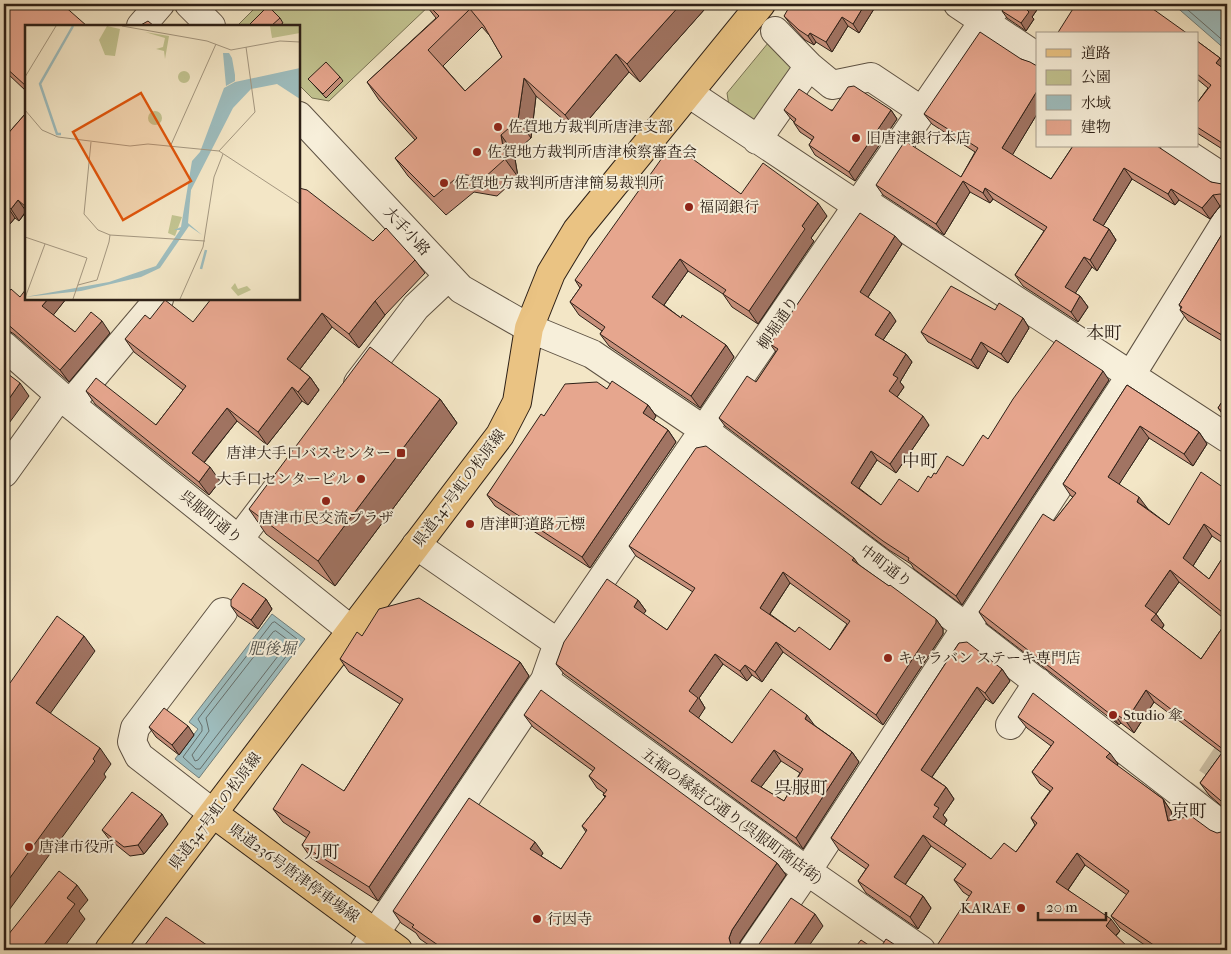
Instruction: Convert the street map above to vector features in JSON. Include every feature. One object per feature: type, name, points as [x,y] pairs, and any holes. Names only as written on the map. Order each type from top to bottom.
[{"type":"main road","name":"県道347号虹の松原線","points":[[109,950],[500,435],[517,402],[529,328],[552,273],[577,230],[690,94],[751,8]]},
{"type":"main road","name":"県道236号唐津停車場線","points":[[214,814],[370,942],[398,950]]},
{"type":"street","points":[[143,25],[160,4]]},
{"type":"street","points":[[189,4],[210,25]]},
{"type":"street","points":[[958,4],[991,13],[1036,56]]},
{"type":"street","name":"柳堀通り","points":[[370,942],[545,680],[558,643],[991,13]]},
{"type":"street","points":[[776,31],[809,66],[832,85],[871,77],[922,112]]},
{"type":"street","points":[[757,140],[809,66]]},
{"type":"street","points":[[690,94],[757,140],[860,203],[1227,438]]},
{"type":"street","name":"大手小路","points":[[301,125],[461,289],[529,328]]},
{"type":"street","points":[[1178,148],[1227,180]]},
{"type":"street","points":[[753,950],[808,871],[1131,375],[1227,220]]},
{"type":"street","points":[[345,400],[416,307],[449,276]]},
{"type":"street","points":[[4,473],[65,400],[159,300]]},
{"type":"street","name":"中町通り","points":[[529,328],[592,354],[704,430],[966,627],[1227,829]]},
{"type":"street","name":"呉服町通り","points":[[4,346],[65,400],[351,630]]},
{"type":"street","points":[[239,539],[292,470]]},
{"type":"street","points":[[416,545],[558,643]]},
{"type":"street","points":[[214,814],[139,756],[132,742],[135,728],[223,612]]},
{"type":"street","name":"五福の縁結び通り(呉服町商店街)","points":[[545,680],[808,871],[921,950]]},
{"type":"street","points":[[1010,725],[1038,682]]},
{"type":"green space","points":[[259,4],[431,4],[329,101],[312,98],[300,86],[300,25],[238,25]]},
{"type":"green space","points":[[773,37],[800,66],[759,127],[729,106],[727,93]]},
{"type":"water","points":[[1173,4],[1227,4],[1227,51]]},
{"type":"water","name":"肥後堀","points":[[272,614],[305,639],[199,778],[175,759],[198,729],[189,722]]},
{"type":"building","points":[[4,4],[62,4],[86,25],[25,25],[25,85],[4,66]]},
{"type":"building","points":[[427,4],[681,4],[627,64],[616,54],[565,115],[524,78],[518,120],[501,135],[505,159],[484,178],[461,174],[434,197],[395,158],[417,138],[367,82],[439,16]],"holes":[[[470,9],[484,26],[502,57],[465,91],[428,50]]]},
{"type":"building","points":[[791,4],[865,4],[853,24],[842,17],[826,42],[810,33],[808,36],[784,16]]},
{"type":"building","points":[[1007,4],[1031,4],[1027,10],[1029,12],[1021,23],[1002,11]]},
{"type":"building","points":[[1076,4],[1144,4],[1185,32],[1058,32]]},
{"type":"building","points":[[268,6],[280,18],[272,25],[249,25]]},
{"type":"building","points":[[148,21],[153,25],[141,25]]},
{"type":"building","points":[[980,32],[1021,59],[1036,65],[1036,93],[1002,148],[1051,179],[1072,148],[1160,148],[1211,182],[1222,184],[1227,188],[1227,196],[1213,195],[1202,208],[1171,189],[1168,194],[1124,168],[1093,220],[1109,229],[1090,260],[1084,257],[1065,287],[1080,296],[1071,312],[1015,275],[1047,227],[985,188],[983,193],[963,181],[936,224],[876,185],[905,141],[961,177],[978,148],[924,114]]},
{"type":"building","points":[[1198,42],[1220,58],[1216,63],[1227,71],[1227,146],[1198,128],[1198,102],[1211,85],[1198,75]]},
{"type":"building","points":[[326,62],[340,77],[323,94],[308,79]]},
{"type":"building","points":[[854,86],[891,110],[849,172],[809,145],[814,137],[794,123],[796,119],[784,110],[799,89],[832,111],[848,87]]},
{"type":"building","points":[[25,114],[25,206],[18,200],[11,209],[7,206],[4,209],[4,135],[5,137]]},
{"type":"building","points":[[672,144],[741,194],[763,163],[818,203],[802,226],[805,229],[749,311],[723,294],[726,290],[680,259],[652,297],[681,318],[682,315],[726,345],[691,396],[600,334],[605,327],[570,302],[582,285],[575,280]]},
{"type":"building","points":[[300,188],[307,190],[373,241],[386,228],[415,260],[375,301],[349,334],[322,313],[287,359],[310,377],[298,392],[292,387],[258,432],[227,408],[192,453],[210,467],[199,482],[86,391],[96,378],[156,425],[186,386],[125,339],[145,315],[150,319],[165,300],[193,322],[210,300],[300,300]]},
{"type":"building","points":[[860,213],[895,236],[860,292],[890,312],[875,335],[906,354],[893,375],[898,378],[889,391],[923,416],[890,464],[871,451],[851,483],[881,505],[899,479],[918,492],[928,476],[931,478],[934,473],[936,474],[947,456],[963,466],[983,435],[988,439],[1013,399],[1056,340],[1103,371],[956,596],[908,560],[909,558],[883,541],[719,418],[747,376],[756,382],[778,349],[770,344]]},
{"type":"building","points":[[1227,226],[1227,338],[1180,310],[1182,307],[1179,305]]},
{"type":"building","points":[[951,286],[995,310],[999,303],[1023,318],[1001,354],[981,342],[971,360],[921,332]]},
{"type":"building","points":[[11,289],[20,297],[25,290],[25,300],[47,300],[42,306],[75,332],[91,312],[102,321],[60,370],[4,321],[4,298]]},
{"type":"building","name":"大手口センタービル","points":[[370,347],[440,399],[318,561],[249,509]]},
{"type":"building","points":[[4,371],[20,383],[4,406]]},
{"type":"building","points":[[612,381],[648,405],[643,413],[668,430],[582,557],[487,495],[541,414],[544,416],[565,384],[597,382],[607,389]]},
{"type":"building","points":[[1127,385],[1199,432],[1184,454],[1140,426],[1108,477],[1139,497],[1137,502],[1169,525],[1201,472],[1227,490],[1227,540],[1204,524],[1183,558],[1209,579],[1227,551],[1227,616],[1170,570],[1145,606],[1156,614],[1151,620],[1201,659],[1227,621],[1227,806],[1200,783],[1224,750],[1146,690],[1126,721],[1112,711],[1110,714],[979,612],[1043,514],[1054,521],[1076,493],[1063,484]]},
{"type":"building","points":[[1227,394],[1227,415],[1218,408]]},
{"type":"building","points":[[706,446],[854,558],[852,560],[936,619],[936,623],[876,715],[776,642],[755,672],[745,665],[740,671],[715,654],[689,691],[698,698],[689,711],[732,743],[771,689],[807,715],[805,719],[852,752],[796,838],[556,664],[564,642],[607,579],[638,600],[634,607],[667,630],[695,588],[629,546],[696,448]],"holes":[[[783,572],[850,621],[830,650],[799,627],[795,632],[760,608]],[[774,750],[803,769],[784,801],[751,781]]]},
{"type":"building","points":[[243,583],[266,599],[251,620],[231,606],[231,600]]},
{"type":"building","points":[[419,598],[520,662],[369,887],[302,845],[310,832],[273,809],[302,764],[344,791],[403,699],[340,659],[357,632],[362,636],[379,609]]},
{"type":"building","name":"唐津市役所","points":[[57,616],[84,636],[36,703],[100,748],[93,759],[95,761],[4,886],[4,679],[10,683]]},
{"type":"building","points":[[967,642],[1002,669],[985,693],[977,687],[921,770],[946,787],[934,805],[939,808],[933,817],[991,859],[1004,843],[1016,852],[1037,823],[1031,818],[1053,788],[1032,772],[1054,742],[1018,717],[1033,693],[1110,753],[1106,757],[1163,799],[1168,821],[1191,816],[1217,833],[1227,830],[1227,950],[1161,950],[1111,916],[1129,891],[1077,853],[1056,882],[1111,919],[1106,926],[1131,950],[934,950],[972,892],[954,880],[966,864],[923,835],[894,877],[923,896],[910,917],[858,881],[869,865],[831,838],[959,643]]},
{"type":"building","points":[[541,690],[777,863],[732,930],[729,938],[735,950],[445,950],[393,911],[469,798],[535,842],[530,849],[561,869],[587,830],[582,826],[606,796],[603,795],[607,790],[589,776],[595,768],[524,715]]},
{"type":"building","points":[[164,708],[188,726],[172,745],[149,727]]},
{"type":"building","points":[[132,792],[162,814],[138,845],[124,847],[102,830]]},
{"type":"building","points":[[59,871],[77,885],[67,898],[75,904],[40,950],[4,950],[4,940]]},
{"type":"building","points":[[791,898],[815,914],[793,946],[800,950],[754,950],[757,947]]},
{"type":"building","points":[[166,917],[214,950],[141,950]]},
{"type":"building","points":[[886,939],[903,950],[879,950]]},
{"type":"building","points":[[861,940],[876,950],[853,950]]},
{"type":"tunnel","points":[[1164,848],[1227,754]]},
{"type":"place","name":"佐賀地方裁判所唐津支部","points":[[498,127]]},
{"type":"place","name":"旧唐津銀行本店","points":[[856,138]]},
{"type":"place","name":"佐賀地方裁判所唐津検察審査会","points":[[477,152]]},
{"type":"place","name":"佐賀地方裁判所唐津簡易裁判所","points":[[444,183]]},
{"type":"place","name":"福岡銀行","points":[[689,207]]},
{"type":"place","name":"唐津大手口バスセンター","points":[[401,453]]},
{"type":"place","name":"大手口センタービル","points":[[361,479]]},
{"type":"place","name":"唐津市民交流プラザ","points":[[326,501]]},
{"type":"place","name":"唐津町道路元標","points":[[470,524]]},
{"type":"place","name":"キャラバン ステーキ専門店","points":[[888,658]]},
{"type":"place","name":"Studio 傘","points":[[1113,715]]},
{"type":"place","name":"唐津市役所","points":[[29,847]]},
{"type":"place","name":"KARAE","points":[[1021,908]]},
{"type":"place","name":"行因寺","points":[[537,919]]},
{"type":"district","name":"本町","points":[[1104,333]]},
{"type":"district","name":"中町","points":[[920,461]]},
{"type":"district","name":"呉服町","points":[[801,788]]},
{"type":"district","name":"京町","points":[[1189,811]]},
{"type":"district","name":"刀町","points":[[322,852]]}]
